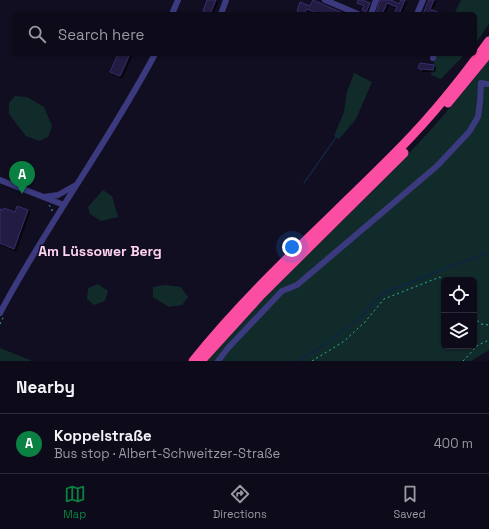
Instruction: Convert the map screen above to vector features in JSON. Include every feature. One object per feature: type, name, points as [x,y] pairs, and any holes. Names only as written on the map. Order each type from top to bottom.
[{"type":"highway","points":[[193,361],[235,312],[405,143],[448,94],[489,41]]},
{"type":"highway","points":[[202,361],[260,295],[410,146],[489,53]]},
{"type":"street","points":[[173,12],[178,0]]},
{"type":"street","points":[[222,12],[226,0]]},
{"type":"street","points":[[326,0],[353,12]]},
{"type":"street","points":[[372,12],[376,0]]},
{"type":"street","points":[[418,12],[423,0]]},
{"type":"street","points":[[0,313],[56,217],[135,92],[154,56]]},
{"type":"street","points":[[218,361],[228,348],[282,291],[297,285],[431,171],[469,132],[478,116],[484,84],[471,76]]},
{"type":"street","points":[[0,180],[45,200],[64,205]]},
{"type":"street","points":[[45,200],[76,185]]},
{"type":"path","points":[[45,200],[52,209],[52,214],[56,217]]},
{"type":"path","points":[[312,361],[343,342],[365,322],[384,299],[441,278]]},
{"type":"path","points":[[477,320],[481,324],[489,325]]},
{"type":"path","points":[[463,361],[478,345],[489,340]]},
{"type":"green space","points":[[461,0],[489,0],[489,24],[477,41],[477,12],[455,12]]},
{"type":"green space","points":[[436,56],[463,56],[441,79],[431,75]]},
{"type":"green space","points":[[489,60],[489,350],[471,361],[205,361],[256,307],[387,177],[442,117]]},
{"type":"green space","points":[[354,73],[372,82],[356,119],[339,139],[334,136],[344,112],[347,92]]},
{"type":"green space","points":[[15,96],[27,97],[44,107],[52,126],[48,137],[39,141],[26,136],[9,114],[9,103]]},
{"type":"green space","points":[[103,190],[112,196],[118,217],[101,221],[90,214],[88,207]]},
{"type":"green space","points":[[98,284],[108,291],[105,301],[94,305],[87,299],[88,288]]},
{"type":"green space","points":[[165,285],[181,287],[188,297],[182,305],[169,307],[153,297],[153,287]]},
{"type":"green space","points":[[0,348],[32,361],[0,361]]},
{"type":"building","points":[[207,0],[216,0],[211,12],[203,11]]},
{"type":"building","points":[[313,0],[340,12],[314,12],[307,9],[305,12],[297,11],[300,2],[310,6]]},
{"type":"building","points":[[358,0],[370,3],[366,12],[362,10],[364,6],[357,3]]},
{"type":"building","points":[[380,0],[391,0],[399,4],[401,0],[405,0],[400,12],[395,12],[397,7],[387,3],[383,12],[377,12]]},
{"type":"building","points":[[429,0],[434,0],[430,9],[437,12],[424,12]]},
{"type":"building","points":[[117,56],[129,56],[120,76],[110,72]]},
{"type":"building","points":[[420,63],[434,65],[433,70],[422,70],[418,68]]},
{"type":"building","points":[[17,206],[28,210],[14,249],[0,243],[0,209],[3,210],[4,208],[15,212]]},
{"type":"waterway","points":[[304,183],[339,133]]},
{"type":"waterway","points":[[298,361],[321,347],[359,319],[382,294],[489,252]]},
{"type":"place","name":"Koppelstraße","points":[[22,194]]},
{"type":"district","name":"Am Lüssower Berg","points":[[100,251]]}]
